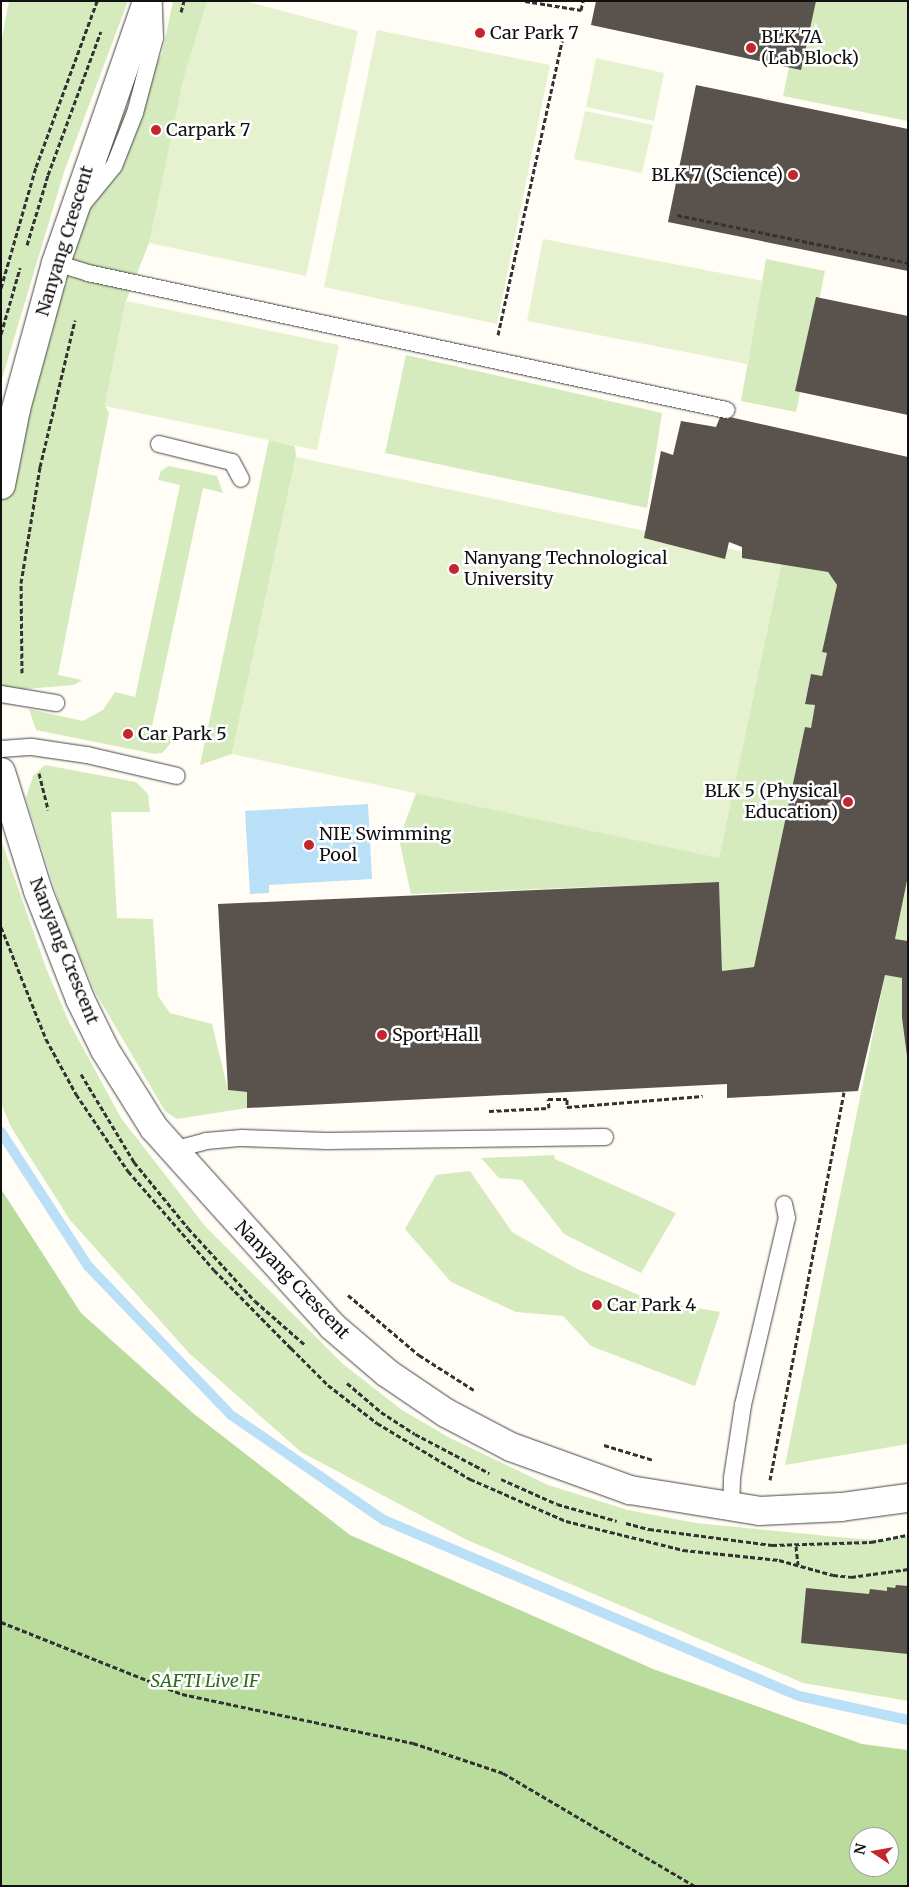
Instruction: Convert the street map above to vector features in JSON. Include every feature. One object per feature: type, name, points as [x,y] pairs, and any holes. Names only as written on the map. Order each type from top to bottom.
[{"type":"street","name":"Nanyang Crescent","points":[[1,486],[16,409],[56,263],[148,1]]},
{"type":"street","name":"Nanyang Crescent","points":[[1,772],[35,882],[80,998],[105,1050],[154,1128],[332,1326],[387,1373],[446,1413],[511,1447],[595,1480],[667,1498],[731,1509],[759,1511],[841,1507],[908,1498]]},
{"type":"lane","points":[[70,219],[114,166],[136,112],[155,38],[154,1]]},
{"type":"lane","points":[[56,263],[88,273],[726,410]]},
{"type":"lane","points":[[159,444],[232,462],[241,479]]},
{"type":"lane","points":[[1,694],[56,703]]},
{"type":"lane","points":[[1,749],[32,747],[87,755],[177,776]]},
{"type":"lane","points":[[173,1150],[206,1141],[242,1138],[605,1138]]},
{"type":"lane","points":[[731,1509],[732,1478],[744,1404],[787,1218],[784,1204]]},
{"type":"path","points":[[1,288],[36,167],[97,1]]},
{"type":"path","points":[[178,20],[184,1]]},
{"type":"path","points":[[525,1],[581,10],[583,1]]},
{"type":"path","points":[[24,255],[48,175],[102,29]]},
{"type":"path","points":[[492,359],[564,38],[544,34]]},
{"type":"path","points":[[677,215],[908,263]]},
{"type":"path","points":[[1,334],[21,264]]},
{"type":"path","points":[[24,698],[19,633],[20,583],[40,467],[88,273]]},
{"type":"path","points":[[32,747],[49,817]]},
{"type":"path","points":[[759,1511],[770,1482],[844,1092]]},
{"type":"path","points":[[548,1099],[567,1099],[567,1107],[703,1096]]},
{"type":"path","points":[[344,1291],[419,1355],[476,1392]]},
{"type":"path","points":[[600,1444],[661,1462]]},
{"type":"path","points":[[732,1478],[770,1482],[779,1481]]},
{"type":"path","points":[[891,1540],[908,1535]]},
{"type":"path","points":[[796,1546],[798,1565],[833,1575],[851,1577],[908,1569]]},
{"type":"path","points":[[1,1622],[182,1694],[413,1744],[503,1773],[695,1886]]},
{"type":"green space","points":[[9,1],[128,1],[64,172],[1,382],[1,43]]},
{"type":"green space","points":[[173,1],[207,1],[149,243],[126,301],[105,406],[109,413],[58,675],[82,680],[74,685],[1,691],[1,485],[86,171],[162,54]]},
{"type":"green space","points":[[207,1],[245,1],[358,31],[306,276],[149,243],[183,80]]},
{"type":"green space","points":[[803,1],[908,1],[908,121],[783,96]]},
{"type":"green space","points":[[377,30],[550,65],[497,324],[324,287]]},
{"type":"green space","points":[[596,58],[664,73],[654,121],[586,107]]},
{"type":"green space","points":[[585,111],[653,125],[642,173],[574,159]]},
{"type":"green space","points":[[543,239],[763,281],[747,364],[527,321]]},
{"type":"green space","points":[[766,259],[825,271],[796,412],[741,401]]},
{"type":"green space","points":[[126,301],[339,345],[317,450],[105,406]]},
{"type":"green space","points":[[406,355],[662,413],[647,508],[385,453]]},
{"type":"green space","points":[[269,440],[295,446],[296,457],[232,754],[200,765]]},
{"type":"green space","points":[[296,457],[782,560],[719,858],[232,754]]},
{"type":"green space","points":[[169,466],[217,476],[223,493],[203,488],[151,731],[174,736],[171,743],[162,753],[155,754],[36,730],[29,709],[83,721],[103,710],[115,692],[135,697],[180,485],[158,480],[161,471]]},
{"type":"green space","points":[[782,560],[828,572],[837,585],[822,652],[827,653],[822,676],[811,674],[805,703],[815,705],[811,728],[805,728],[754,967],[722,971],[719,882],[411,894],[399,839],[416,793],[719,857]]},
{"type":"green space","points":[[45,765],[136,782],[148,794],[150,812],[111,812],[117,918],[153,919],[158,996],[170,1013],[212,1024],[228,1090],[247,1092],[247,1108],[177,1119],[165,1111],[95,992],[62,912],[26,798],[33,776]]},
{"type":"green space","points":[[1,839],[46,968],[69,1022],[121,1118],[205,1226],[343,1364],[402,1410],[450,1438],[548,1485],[628,1510],[696,1523],[858,1539],[891,1540],[908,1534],[908,1701],[803,1683],[467,1540],[301,1452],[189,1353],[70,1220],[11,1127],[1,1103]]},
{"type":"green space","points":[[908,876],[908,941],[895,939]]},
{"type":"green space","points":[[885,975],[902,978],[902,1018],[908,1065],[908,1444],[785,1465]]},
{"type":"green space","points":[[554,1155],[555,1159],[676,1213],[641,1273],[564,1234],[522,1180],[499,1178],[481,1158]]},
{"type":"green space","points":[[470,1171],[512,1232],[577,1269],[651,1300],[720,1312],[695,1386],[591,1346],[563,1316],[516,1312],[451,1282],[405,1229],[436,1175]]},
{"type":"green space","name":"SAFTI Live IF","points":[[1,1189],[81,1313],[194,1414],[350,1535],[653,1669],[862,1744],[908,1750],[908,1886],[1,1886]]},
{"type":"water","name":"NIE Swimming Pool","points":[[368,804],[372,879],[269,885],[269,893],[250,894],[245,811]]},
{"type":"building","name":"BLK 7A (Lab Block)","points":[[596,1],[816,1],[801,70],[591,25]]},
{"type":"building","name":"BLK 7 (Science)","points":[[696,85],[908,129],[908,271],[668,222]]},
{"type":"building","points":[[816,297],[908,316],[908,415],[795,391]]},
{"type":"building","name":"BLK 5 (Physical Education)","points":[[721,415],[908,457],[908,876],[895,939],[908,941],[908,1064],[902,1018],[902,978],[885,975],[858,1091],[727,1098],[727,1084],[247,1108],[247,1092],[228,1090],[218,904],[719,882],[722,971],[754,967],[805,727],[811,728],[815,705],[805,704],[811,674],[822,676],[827,653],[822,652],[837,585],[828,572],[742,558],[742,547],[729,542],[725,559],[644,538],[661,451],[673,455],[681,421],[716,427]]},
{"type":"building","points":[[896,1585],[908,1586],[908,1654],[801,1643],[806,1588],[869,1594],[870,1589],[887,1591],[887,1587],[895,1588]]},
{"type":"waterway","points":[[1,1132],[88,1266],[231,1415],[384,1520],[799,1696],[908,1720]]},
{"type":"place","name":"Car Park 7","points":[[480,33]]},
{"type":"place","name":"BLK 7A (Lab Block)","points":[[751,48]]},
{"type":"place","name":"Carpark 7","points":[[156,130]]},
{"type":"place","name":"BLK 7 (Science)","points":[[793,175]]},
{"type":"place","name":"Nanyang Technological University","points":[[454,569]]},
{"type":"place","name":"Car Park 5","points":[[128,734]]},
{"type":"place","name":"BLK 5 (Physical Education)","points":[[848,802]]},
{"type":"place","name":"NIE Swimming Pool","points":[[309,845]]},
{"type":"place","name":"Sport Hall","points":[[382,1035]]},
{"type":"place","name":"Car Park 4","points":[[597,1305]]}]
